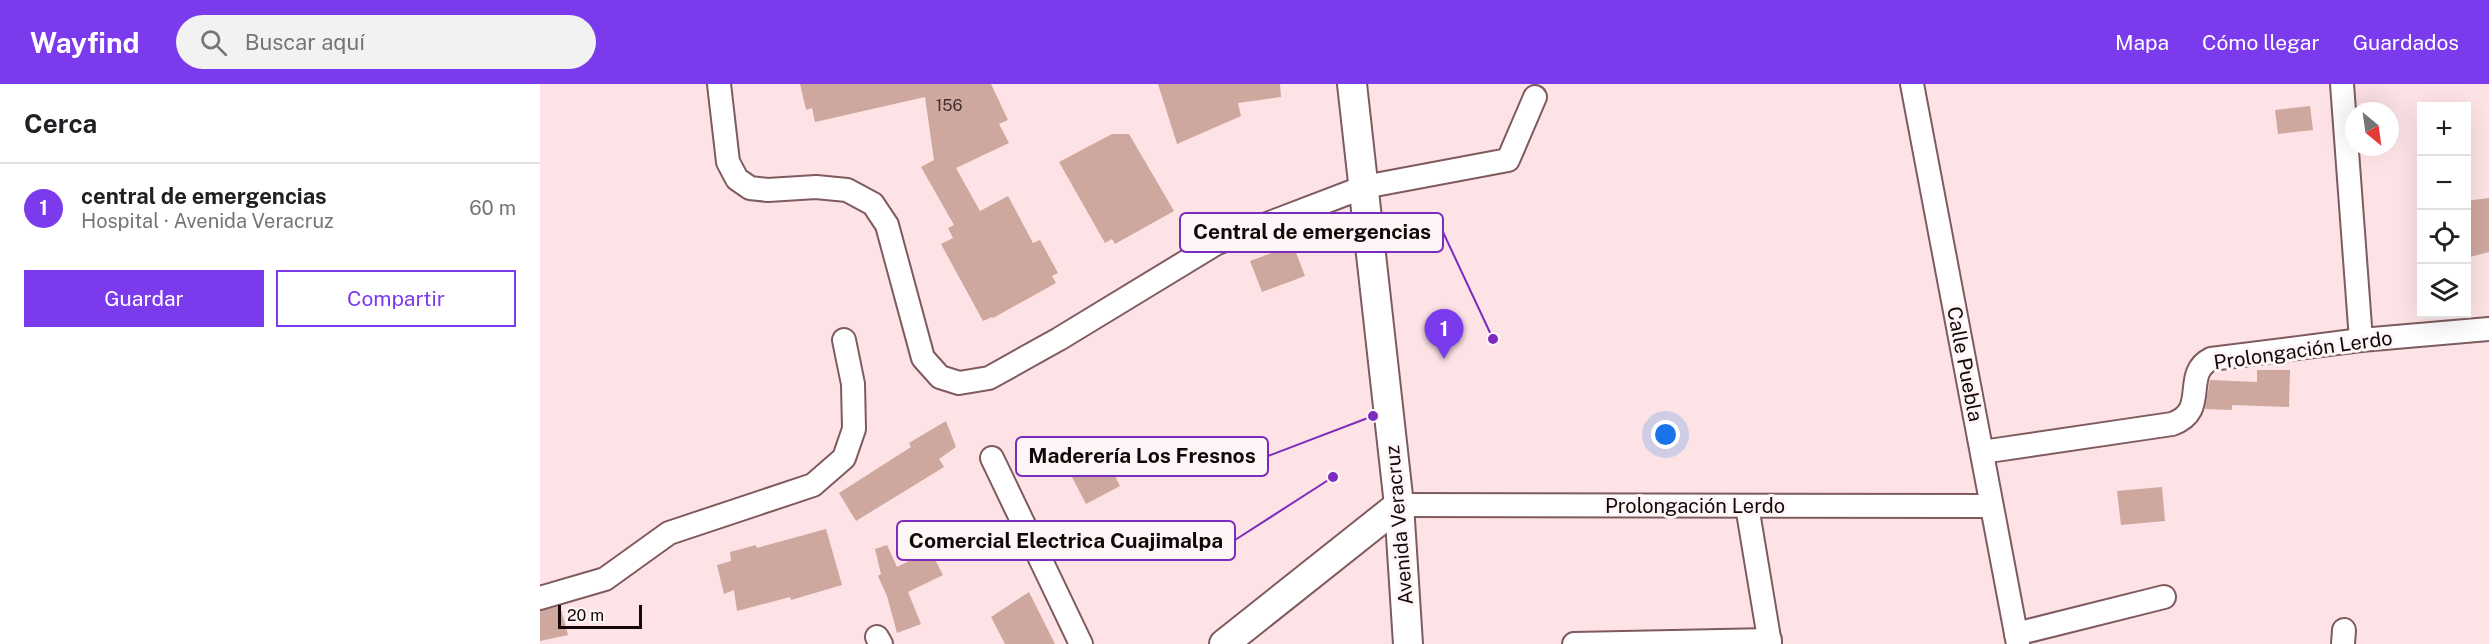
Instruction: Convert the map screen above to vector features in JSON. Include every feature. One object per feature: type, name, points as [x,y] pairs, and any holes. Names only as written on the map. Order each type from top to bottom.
[{"type":"street","points":[[719,84],[728,162],[737,178],[750,188],[768,190],[816,187],[847,190],[873,204],[887,225],[923,358],[940,377],[959,383],[989,378],[1059,339],[1217,243],[1364,187],[1508,159],[1535,96]]},
{"type":"street","name":"Avenida Veracruz","points":[[1352,84],[1399,504],[1408,644]]},
{"type":"street","name":"Calle Puebla","points":[[1912,84],[1982,452],[1990,506],[2017,639]]},
{"type":"street","points":[[2342,84],[2361,340]]},
{"type":"street","name":"Prolongación Lerdo","points":[[1982,452],[2172,424],[2184,420],[2192,410],[2198,374],[2203,363],[2211,359],[2361,340],[2489,329]]},
{"type":"street","points":[[540,598],[605,579],[669,533],[813,485],[844,458],[854,429],[853,384],[844,340]]},
{"type":"street","points":[[992,458],[1081,644]]},
{"type":"street","points":[[1224,644],[1399,504]]},
{"type":"street","name":"Prolongación Lerdo","points":[[1399,504],[1990,506]]},
{"type":"street","points":[[1574,644],[1770,642],[1747,506]]},
{"type":"street","points":[[2017,639],[2164,597]]},
{"type":"building","points":[[800,84],[991,84],[1008,120],[999,124],[1009,143],[956,168],[980,211],[1008,196],[1033,243],[1040,240],[1058,273],[1052,276],[1056,283],[993,318],[983,321],[941,244],[953,238],[948,228],[954,225],[921,167],[934,160],[925,97],[815,122],[812,108],[806,110]]},
{"type":"building","points":[[1158,84],[1280,84],[1281,97],[1238,103],[1241,116],[1177,144]]},
{"type":"building","points":[[2310,106],[2313,130],[2278,134],[2275,110]]},
{"type":"building","points":[[1112,134],[1129,134],[1174,211],[1115,244],[1112,239],[1105,243],[1059,162]]},
{"type":"building","points":[[2489,198],[2489,252],[2471,257],[2471,210],[2471,200]]},
{"type":"building","points":[[1293,245],[1305,276],[1262,292],[1250,261]]},
{"type":"building","points":[[2257,370],[2290,370],[2289,407],[2232,405],[2232,410],[2205,409],[2210,380],[2257,382]]},
{"type":"building","points":[[946,421],[956,447],[939,459],[944,467],[856,521],[839,493],[911,447],[909,443]]},
{"type":"building","points":[[1096,438],[1120,486],[1086,504],[1061,456]]},
{"type":"building","points":[[2162,487],[2165,521],[2121,525],[2117,491]]},
{"type":"building","points":[[826,529],[842,585],[791,600],[790,597],[737,611],[734,590],[724,594],[717,565],[731,561],[730,552],[756,545],[757,548]]},
{"type":"building","points":[[887,545],[897,567],[930,550],[943,575],[908,592],[921,624],[897,633],[887,596],[878,576],[881,574],[875,549]]},
{"type":"building","points":[[1029,592],[1055,644],[1005,644],[991,617]]},
{"type":"building","points":[[560,606],[568,635],[540,641],[540,611]]},
{"type":"place","name":"Central de emergencias","points":[[1493,339]]},
{"type":"place","name":"central de emergencias","points":[[1444,359]]},
{"type":"place","name":"Maderería Los Fresnos","points":[[1373,416]]},
{"type":"place","name":"Comercial Electrica Cuajimalpa","points":[[1333,477]]}]
